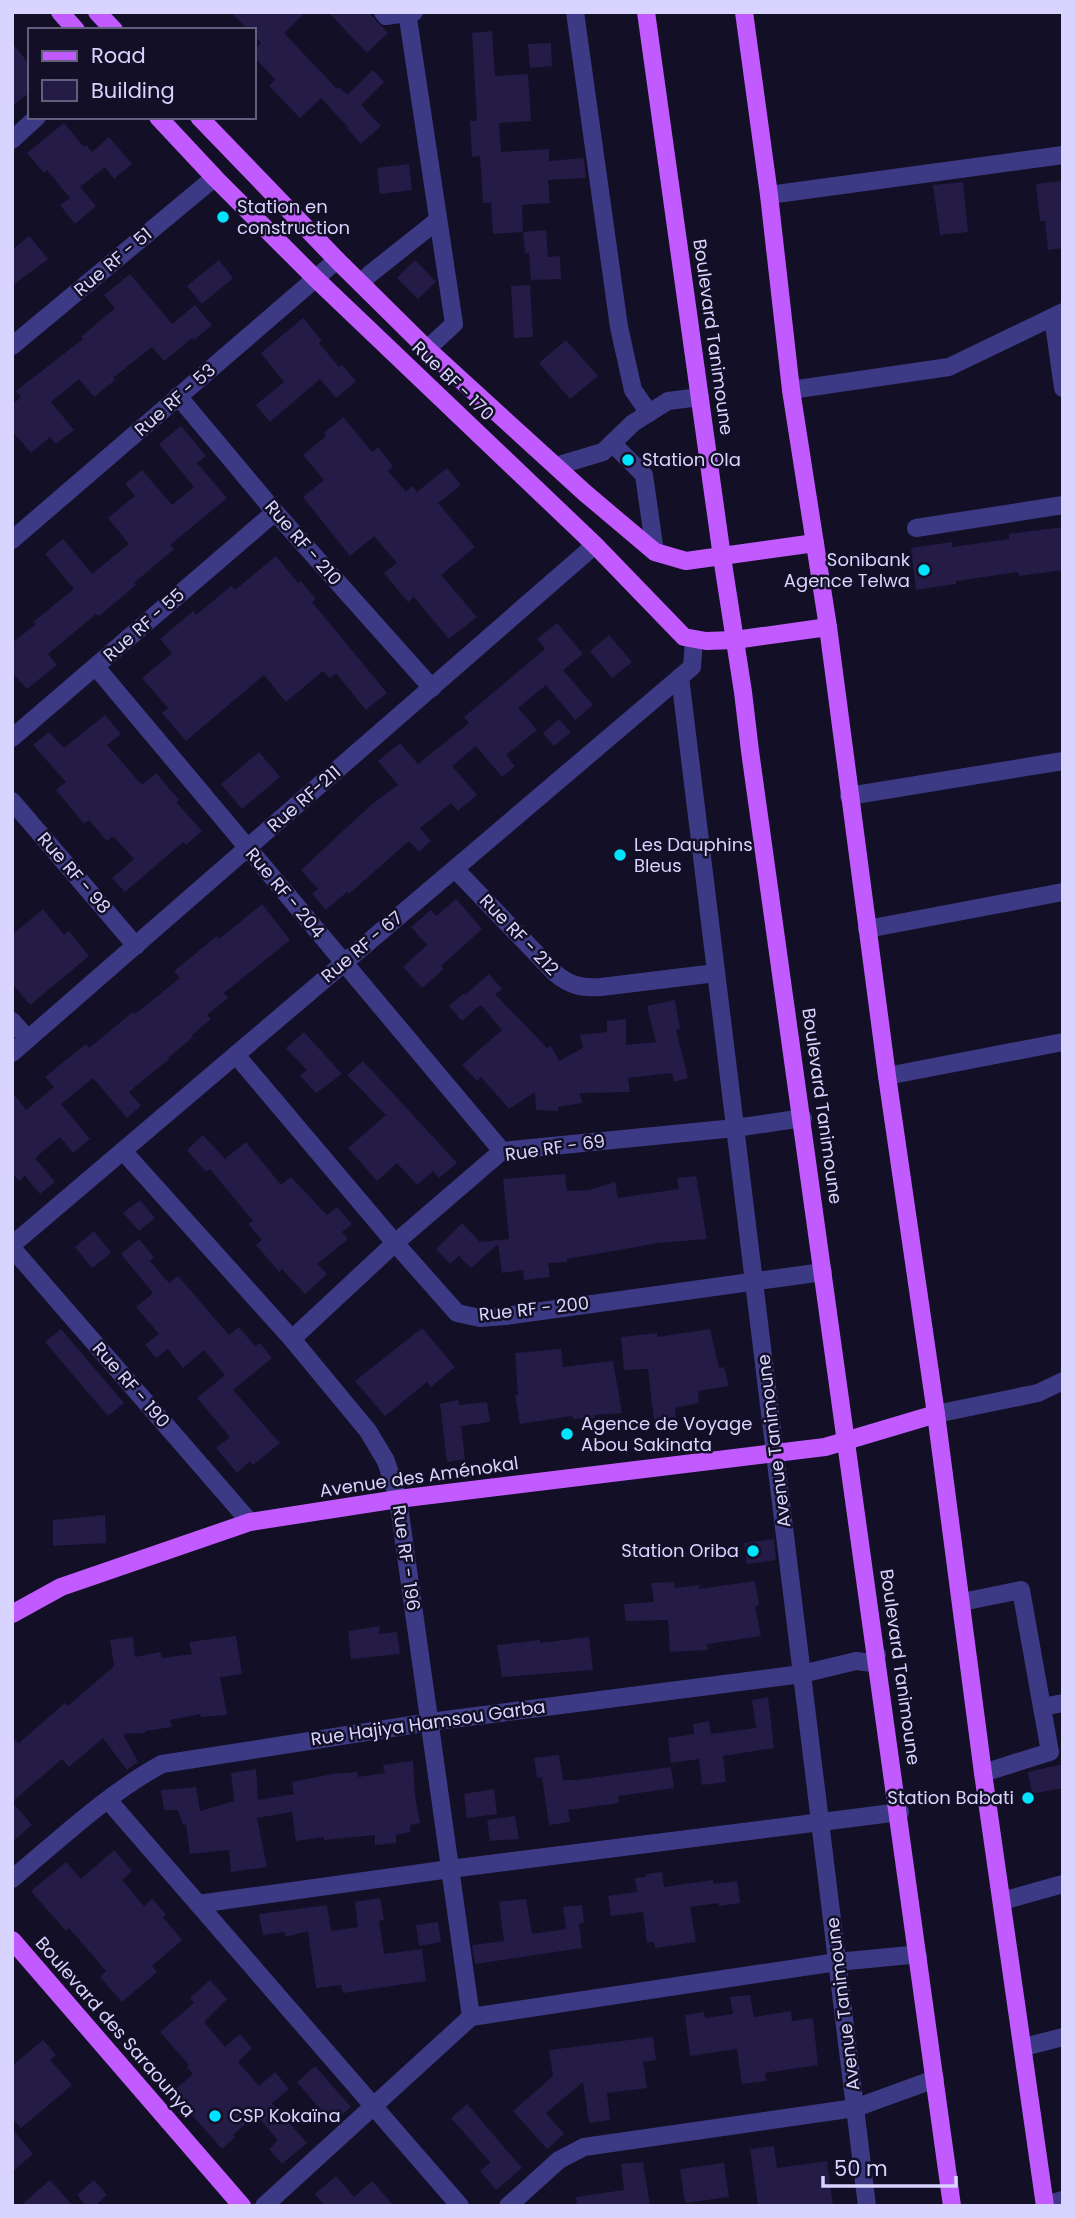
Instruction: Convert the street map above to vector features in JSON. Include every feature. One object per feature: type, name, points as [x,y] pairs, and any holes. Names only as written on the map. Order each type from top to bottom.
[{"type":"main road","points":[[60,12],[74,28]]},
{"type":"main road","points":[[97,12],[112,28]]},
{"type":"main road","name":"Boulevard Tanimoune","points":[[646,12],[803,1118],[953,2206]]},
{"type":"main road","points":[[744,12],[769,195],[791,390],[828,627],[887,1076],[1045,2205]]},
{"type":"main road","name":"Rue BF - 170","points":[[160,119],[316,279],[595,545],[684,637],[694,640]]},
{"type":"main road","name":"Rue BF - 170","points":[[201,119],[427,349],[655,552],[686,561],[815,543]]},
{"type":"main road","points":[[694,640],[735,640],[828,627]]},
{"type":"main road","name":"Avenue des Aménokal","points":[[12,1614],[61,1587],[250,1522],[398,1499],[825,1447],[936,1414]]},
{"type":"main road","name":"Boulevard des Saraounya","points":[[12,1940],[242,2206]]},
{"type":"street","points":[[383,12],[386,16],[410,13],[454,324],[427,349]]},
{"type":"street","points":[[575,12],[619,327],[632,390],[649,413]]},
{"type":"street","points":[[12,140],[35,119]]},
{"type":"street","points":[[769,195],[1063,155]]},
{"type":"street","name":"Rue RF - 51","points":[[12,346],[216,179]]},
{"type":"street","points":[[362,283],[438,220]]},
{"type":"street","name":"Rue RF - 53","points":[[12,540],[337,260]]},
{"type":"street","points":[[791,390],[949,367],[1058,315],[1063,388]]},
{"type":"street","name":"Rue RF - 210","points":[[178,396],[275,512],[432,688]]},
{"type":"street","points":[[556,466],[603,452],[633,423],[668,401],[700,397]]},
{"type":"street","points":[[612,443],[644,475],[655,552]]},
{"type":"street","points":[[916,528],[1063,505]]},
{"type":"street","name":"Rue RF - 55","points":[[12,738],[275,512]]},
{"type":"street","name":"Rue RF-211","points":[[12,1053],[595,545]]},
{"type":"street","name":"Rue RF - 67","points":[[12,1247],[692,667],[694,640]]},
{"type":"street","name":"Rue RF - 204","points":[[96,667],[502,1152]]},
{"type":"street","name":"Avenue Tanimoune","points":[[680,677],[867,2206]]},
{"type":"street","points":[[849,796],[1063,761]]},
{"type":"street","name":"Rue RF - 98","points":[[12,800],[136,946]]},
{"type":"street","name":"Rue RF - 212","points":[[455,869],[567,983],[582,988],[601,987],[716,973]]},
{"type":"street","points":[[867,929],[1063,892]]},
{"type":"street","points":[[12,1021],[28,1039]]},
{"type":"street","points":[[887,1076],[1063,1042]]},
{"type":"street","name":"Rue RF - 200","points":[[236,1055],[457,1312],[480,1318],[823,1272]]},
{"type":"street","name":"Rue RF - 69","points":[[292,1339],[395,1243],[502,1152],[735,1128],[803,1118]]},
{"type":"street","name":"Rue RF - 196","points":[[123,1151],[292,1339],[368,1431],[386,1461],[398,1499],[471,2017]]},
{"type":"street","name":"Rue RF - 190","points":[[12,1247],[250,1522]]},
{"type":"street","points":[[936,1414],[1038,1393],[1063,1381]]},
{"type":"street","points":[[962,1602],[1021,1590],[1050,1752],[983,1773]]},
{"type":"street","name":"Rue Hajiya Hamsou Garba","points":[[12,1879],[108,1800],[140,1776],[162,1764],[430,1722],[802,1674],[856,1661],[872,1663],[877,1656]]},
{"type":"street","points":[[1042,1707],[1063,1703]]},
{"type":"street","points":[[108,1800],[460,2206]]},
{"type":"street","points":[[198,1904],[900,1812]]},
{"type":"street","points":[[1002,1901],[1063,1884]]},
{"type":"street","points":[[264,2206],[471,2017],[837,1962],[918,1956]]},
{"type":"street","points":[[1024,2046],[1063,2037]]},
{"type":"street","points":[[508,2206],[559,2160],[584,2147],[855,2108],[935,2079]]},
{"type":"street","points":[[1045,2205],[1063,2200]]},
{"type":"building","points":[[231,12],[306,12],[284,33],[337,89],[339,87],[347,95],[373,70],[384,82],[361,105],[381,126],[361,144],[321,98],[300,118],[269,86],[275,79],[256,59],[256,48],[261,43],[256,37],[256,28],[246,28]]},
{"type":"building","points":[[328,12],[368,12],[388,33],[367,53]]},
{"type":"building","points":[[492,31],[495,76],[528,74],[531,121],[499,123],[501,152],[549,149],[549,161],[584,158],[586,178],[548,180],[550,203],[522,205],[523,232],[493,234],[491,203],[483,203],[480,156],[472,157],[470,121],[477,121],[472,33]]},
{"type":"building","points":[[12,43],[28,63],[28,94],[12,106]]},
{"type":"building","points":[[551,43],[552,66],[530,68],[528,44]]},
{"type":"building","points":[[64,123],[84,147],[86,145],[92,152],[109,137],[132,164],[114,179],[105,167],[80,187],[96,206],[75,224],[60,205],[70,198],[47,170],[44,173],[27,153]]},
{"type":"building","points":[[409,164],[412,190],[380,194],[377,168]]},
{"type":"building","points":[[1063,181],[1063,248],[1048,250],[1045,221],[1040,221],[1036,184]]},
{"type":"building","points":[[963,182],[968,232],[940,235],[933,185]]},
{"type":"building","points":[[546,230],[548,257],[560,256],[561,279],[531,280],[529,253],[525,253],[523,232]]},
{"type":"building","points":[[29,236],[48,259],[12,286],[12,250]]},
{"type":"building","points":[[219,260],[233,278],[202,304],[187,286]]},
{"type":"building","points":[[415,260],[436,282],[418,299],[397,278]]},
{"type":"building","points":[[130,274],[172,324],[195,305],[212,325],[164,361],[152,347],[94,397],[79,379],[51,402],[74,430],[56,444],[50,437],[31,453],[12,431],[12,405],[21,397],[16,391],[83,339],[81,337],[115,308],[104,295]]},
{"type":"building","points":[[530,285],[533,337],[514,338],[511,286]]},
{"type":"building","points":[[303,318],[339,367],[342,365],[356,381],[336,398],[320,379],[270,422],[256,405],[284,382],[261,353]]},
{"type":"building","points":[[566,340],[598,376],[570,399],[539,363]]},
{"type":"building","points":[[343,417],[372,452],[378,447],[393,466],[388,471],[406,492],[412,486],[417,492],[447,468],[461,485],[438,503],[475,547],[441,575],[477,617],[449,639],[414,597],[408,602],[384,573],[397,563],[374,536],[350,556],[303,497],[324,480],[303,455]]},
{"type":"building","points":[[181,426],[206,456],[197,463],[227,498],[170,545],[174,549],[134,583],[136,585],[48,654],[57,665],[27,689],[12,672],[12,643],[74,589],[45,554],[63,539],[92,574],[129,544],[108,518],[135,496],[125,484],[142,470],[172,505],[194,487],[159,444]]},
{"type":"building","points":[[1063,527],[1063,570],[1019,576],[1018,572],[916,590],[911,548],[952,542],[952,547],[1009,539],[1009,534]]},
{"type":"building","points":[[276,556],[298,583],[301,581],[316,599],[312,602],[387,693],[366,710],[336,673],[330,678],[323,671],[286,702],[264,675],[186,741],[162,713],[168,708],[142,678],[172,653],[160,639],[193,611],[196,615],[231,586],[235,590]]},
{"type":"building","points":[[557,623],[583,654],[563,670],[593,705],[575,720],[546,685],[518,708],[537,730],[506,755],[515,766],[502,777],[476,746],[452,766],[477,795],[458,811],[451,803],[420,828],[431,841],[419,852],[409,841],[349,894],[347,892],[326,910],[312,894],[318,889],[301,870],[372,804],[398,785],[378,761],[400,743],[418,764],[469,723],[464,717],[545,649],[537,639]]},
{"type":"building","points":[[609,635],[632,662],[612,678],[590,651]]},
{"type":"building","points":[[105,715],[121,734],[107,745],[142,785],[156,773],[179,800],[176,802],[202,831],[186,845],[183,842],[125,892],[112,878],[134,859],[115,838],[107,841],[89,820],[84,824],[56,790],[66,782],[33,745],[49,732],[64,748]]},
{"type":"building","points":[[559,719],[571,732],[554,746],[543,733]]},
{"type":"building","points":[[259,752],[280,777],[242,809],[221,784]]},
{"type":"building","points":[[456,899],[482,929],[441,966],[444,969],[422,988],[403,967],[427,945],[411,927],[431,910],[436,916]]},
{"type":"building","points":[[262,904],[290,940],[224,993],[228,998],[207,1015],[211,1019],[129,1092],[141,1106],[127,1118],[93,1078],[61,1104],[90,1139],[73,1153],[60,1137],[35,1158],[55,1182],[40,1194],[25,1176],[19,1181],[12,1173],[12,1092],[26,1110],[54,1087],[45,1077],[86,1044],[89,1048],[133,1012],[135,1014],[180,978],[174,971]]},
{"type":"building","points":[[43,909],[64,935],[69,931],[89,956],[30,1005],[12,983],[12,935]]},
{"type":"building","points":[[489,974],[502,989],[495,994],[547,1048],[551,1046],[559,1061],[583,1048],[580,1035],[607,1032],[607,1021],[626,1019],[626,1045],[656,1042],[647,1006],[675,1000],[680,1029],[676,1030],[688,1078],[674,1082],[672,1073],[628,1078],[630,1092],[580,1093],[582,1103],[558,1107],[558,1111],[536,1110],[535,1092],[509,1109],[481,1077],[477,1081],[462,1065],[502,1030],[482,1006],[462,1021],[449,1006]]},
{"type":"building","points":[[304,1032],[342,1074],[316,1093],[300,1076],[307,1070],[286,1048]]},
{"type":"building","points":[[363,1061],[457,1163],[439,1178],[433,1171],[417,1185],[397,1163],[377,1181],[348,1148],[386,1115],[347,1075]]},
{"type":"building","points":[[203,1135],[225,1159],[246,1142],[281,1185],[291,1177],[327,1215],[337,1207],[352,1224],[342,1232],[348,1239],[317,1264],[327,1274],[305,1294],[282,1269],[279,1272],[256,1245],[262,1240],[248,1224],[253,1221],[210,1169],[206,1172],[187,1150]]},
{"type":"building","points":[[565,1174],[567,1191],[589,1190],[615,1182],[618,1198],[679,1189],[677,1178],[696,1176],[707,1239],[659,1243],[567,1259],[567,1262],[548,1263],[550,1277],[524,1280],[523,1270],[502,1273],[498,1244],[471,1268],[459,1256],[450,1264],[436,1249],[462,1223],[480,1242],[509,1239],[503,1179]]},
{"type":"building","points":[[140,1200],[155,1218],[139,1231],[123,1213]]},
{"type":"building","points":[[94,1231],[111,1253],[92,1268],[75,1247]]},
{"type":"building","points":[[139,1239],[154,1257],[150,1261],[169,1283],[178,1276],[229,1335],[239,1327],[255,1346],[260,1343],[272,1358],[233,1390],[280,1443],[253,1465],[250,1461],[237,1473],[216,1448],[230,1437],[197,1398],[225,1375],[204,1350],[183,1368],[168,1349],[156,1358],[145,1345],[159,1334],[136,1307],[153,1293],[121,1254]]},
{"type":"building","points":[[422,1328],[455,1367],[431,1387],[427,1382],[385,1416],[355,1381]]},
{"type":"building","points":[[61,1329],[124,1403],[108,1416],[45,1342]]},
{"type":"building","points":[[710,1329],[719,1368],[724,1367],[729,1386],[698,1391],[699,1403],[675,1408],[676,1417],[654,1420],[648,1369],[624,1370],[621,1337],[657,1333],[657,1337]]},
{"type":"building","points":[[561,1349],[563,1367],[613,1361],[622,1413],[594,1415],[595,1418],[573,1419],[572,1416],[520,1424],[515,1395],[518,1395],[515,1353]]},
{"type":"building","points":[[458,1400],[459,1405],[487,1402],[490,1422],[461,1426],[465,1459],[447,1462],[440,1404]]},
{"type":"building","points":[[105,1515],[106,1543],[53,1546],[53,1520]]},
{"type":"building","points":[[774,1539],[776,1560],[747,1564],[744,1543]]},
{"type":"building","points":[[755,1581],[759,1605],[755,1606],[761,1636],[707,1644],[708,1650],[670,1652],[668,1620],[626,1621],[624,1604],[654,1602],[651,1583],[674,1582],[675,1588],[699,1585],[699,1589]]},
{"type":"building","points":[[380,1626],[379,1634],[397,1632],[400,1654],[351,1659],[348,1631]]},
{"type":"building","points":[[236,1636],[242,1674],[220,1677],[227,1715],[201,1717],[200,1714],[170,1720],[172,1727],[145,1733],[123,1734],[138,1762],[127,1770],[103,1738],[69,1767],[62,1759],[12,1802],[12,1738],[19,1743],[65,1703],[68,1706],[114,1666],[110,1640],[133,1637],[135,1657],[160,1652],[162,1658],[192,1654],[189,1642]]},
{"type":"building","points":[[589,1637],[593,1670],[502,1677],[497,1645]]},
{"type":"building","points":[[768,1697],[774,1748],[723,1756],[726,1782],[702,1785],[699,1759],[671,1763],[668,1738],[694,1734],[693,1724],[709,1721],[711,1734],[756,1728],[752,1700]]},
{"type":"building","points":[[559,1755],[563,1780],[671,1767],[674,1788],[618,1796],[619,1803],[568,1810],[570,1822],[549,1825],[542,1777],[537,1778],[534,1758]]},
{"type":"building","points":[[413,1761],[420,1823],[410,1825],[410,1832],[396,1835],[396,1843],[375,1845],[375,1835],[296,1841],[292,1812],[257,1818],[267,1867],[231,1872],[229,1850],[190,1854],[186,1824],[183,1825],[178,1810],[164,1810],[161,1790],[196,1787],[200,1811],[234,1801],[231,1773],[256,1769],[258,1800],[294,1794],[292,1782],[332,1774],[357,1772],[358,1777],[385,1773],[383,1765]]},
{"type":"building","points":[[1063,1764],[1063,1788],[1032,1794],[1028,1772]]},
{"type":"building","points":[[494,1789],[497,1814],[467,1818],[464,1794]]},
{"type":"building","points":[[12,1802],[32,1825],[12,1842]]},
{"type":"building","points":[[515,1816],[519,1839],[490,1841],[487,1820]]},
{"type":"building","points":[[114,1850],[132,1871],[122,1880],[144,1906],[152,1899],[166,1914],[163,1917],[182,1940],[152,1966],[157,1972],[122,2002],[100,1977],[106,1971],[69,1928],[66,1931],[31,1891],[66,1862],[81,1879]]},
{"type":"building","points":[[662,1872],[664,1887],[713,1880],[713,1884],[737,1881],[740,1903],[690,1907],[696,1942],[655,1948],[654,1942],[647,1943],[643,1912],[611,1916],[608,1896],[637,1892],[635,1878]]},
{"type":"building","points":[[380,1898],[384,1920],[379,1921],[384,1954],[422,1949],[426,1981],[343,1993],[341,1985],[316,1988],[308,1931],[285,1937],[285,1932],[263,1935],[259,1914],[327,1905],[331,1931],[358,1927],[355,1902]]},
{"type":"building","points":[[526,1899],[532,1934],[566,1929],[563,1907],[582,1905],[584,1923],[579,1924],[582,1948],[475,1964],[472,1945],[504,1941],[499,1902]]},
{"type":"building","points":[[438,1922],[441,1942],[419,1946],[416,1925]]},
{"type":"building","points":[[210,1980],[227,1999],[204,2022],[225,2047],[240,2034],[252,2048],[238,2062],[259,2086],[275,2072],[289,2089],[272,2103],[307,2143],[282,2164],[269,2149],[278,2140],[256,2115],[233,2135],[235,2137],[222,2149],[172,2092],[193,2074],[187,2067],[189,2065],[160,2032],[194,2003],[190,1998]]},
{"type":"building","points":[[750,1995],[754,2017],[791,2011],[792,2021],[813,2018],[818,2065],[765,2073],[766,2081],[742,2084],[737,2049],[690,2056],[685,2015],[704,2012],[705,2018],[733,2014],[730,1997]]},
{"type":"building","points":[[653,2037],[656,2060],[643,2062],[647,2088],[607,2093],[610,2120],[589,2123],[583,2082],[546,2113],[564,2134],[547,2149],[513,2111],[553,2076],[549,2050]]},
{"type":"building","points":[[43,2040],[56,2055],[50,2060],[72,2085],[21,2128],[12,2118],[12,2066]]},
{"type":"building","points":[[315,2066],[351,2107],[332,2123],[297,2082]]},
{"type":"building","points":[[467,2104],[522,2168],[496,2190],[480,2171],[489,2161],[451,2118]]},
{"type":"building","points":[[12,2129],[33,2154],[12,2172]]},
{"type":"building","points":[[774,2146],[777,2168],[827,2161],[833,2206],[758,2206],[750,2149]]},
{"type":"building","points":[[643,2162],[650,2206],[577,2206],[576,2197],[624,2190],[621,2164]]},
{"type":"building","points":[[724,2163],[729,2197],[685,2203],[680,2169]]},
{"type":"building","points":[[336,2176],[354,2197],[372,2181],[394,2206],[325,2206],[315,2194]]},
{"type":"building","points":[[50,2180],[73,2206],[20,2206]]},
{"type":"building","points":[[94,2180],[107,2195],[95,2206],[86,2206],[77,2195]]},
{"type":"place","name":"Station en construction","points":[[223,217]]},
{"type":"place","name":"Station Ola","points":[[628,460]]},
{"type":"place","name":"Sonibank Agence Telwa","points":[[924,570]]},
{"type":"place","name":"Les Dauphins Bleus","points":[[620,855]]},
{"type":"place","name":"Agence de Voyage Abou Sakinata","points":[[567,1434]]},
{"type":"place","name":"Station Oriba","points":[[753,1551]]},
{"type":"place","name":"Station Babati","points":[[1028,1798]]},
{"type":"place","name":"CSP Kokaïna","points":[[215,2116]]}]
